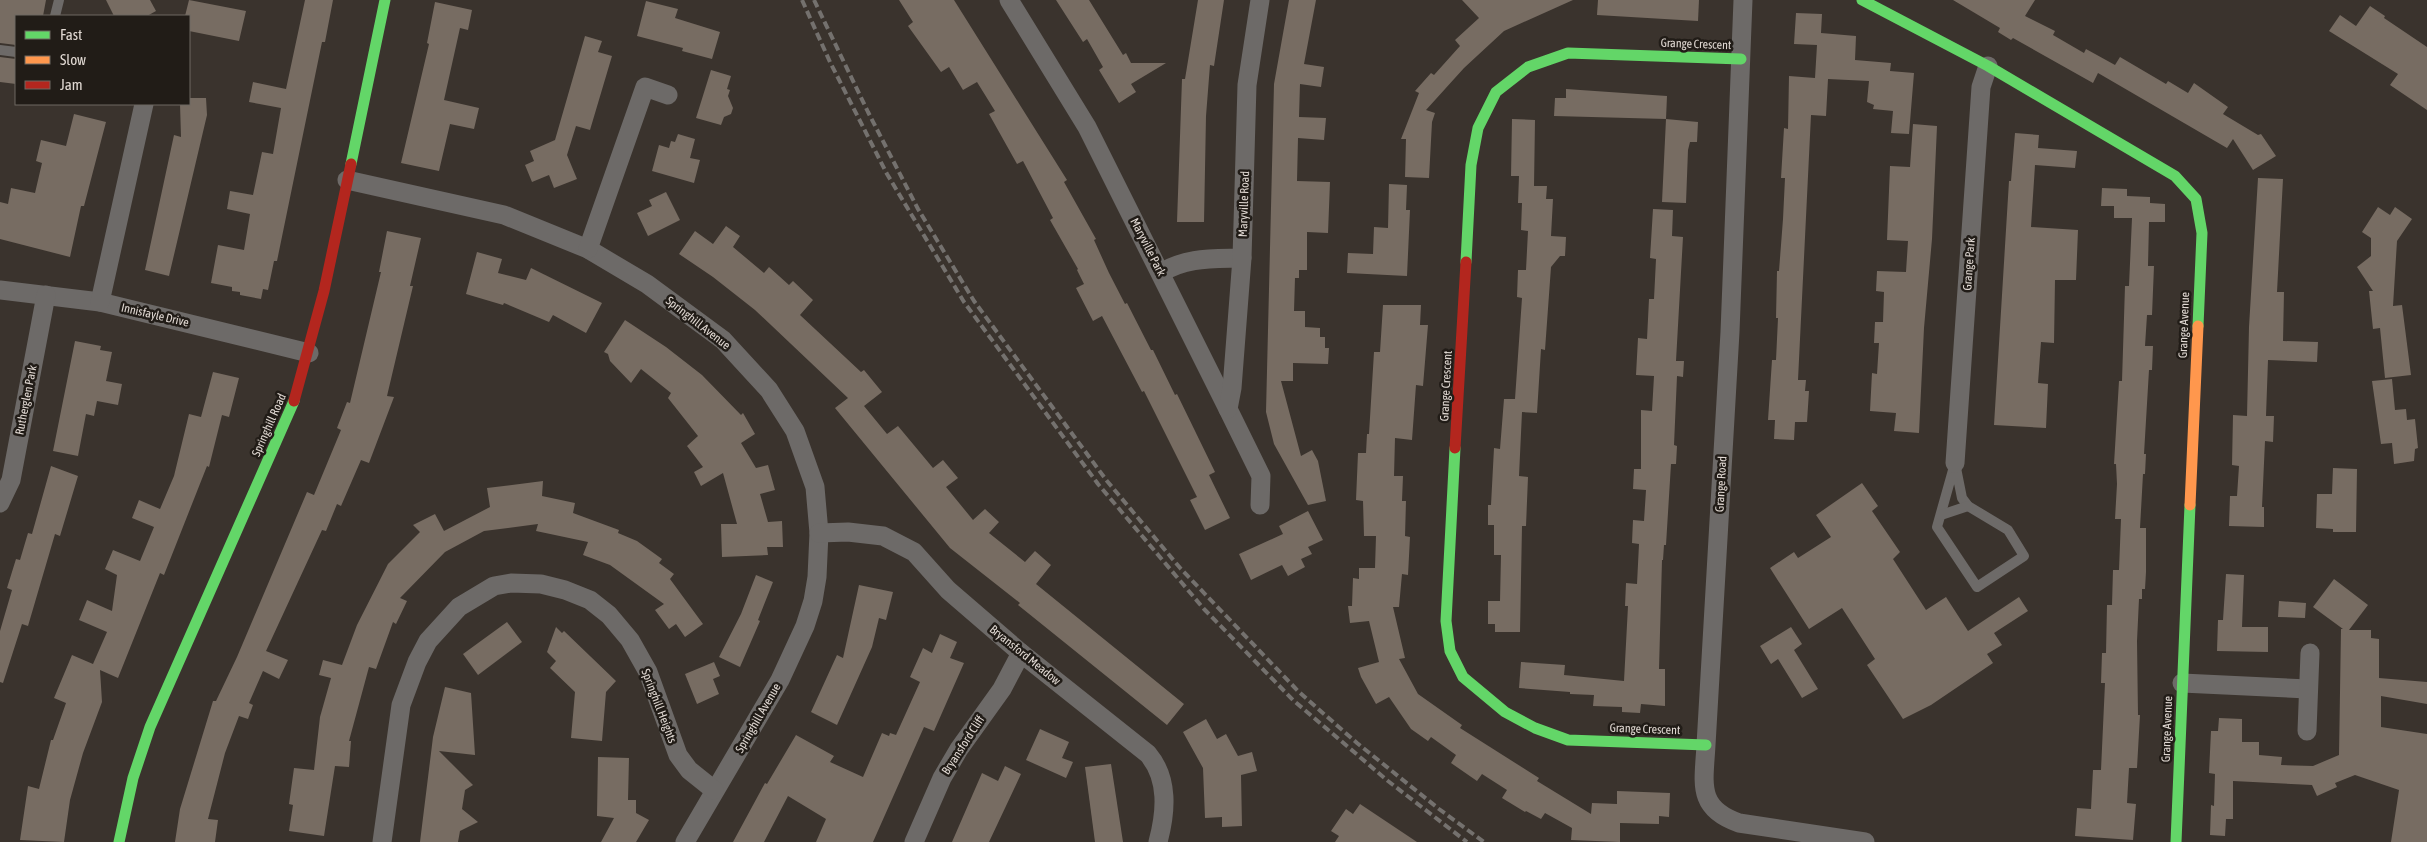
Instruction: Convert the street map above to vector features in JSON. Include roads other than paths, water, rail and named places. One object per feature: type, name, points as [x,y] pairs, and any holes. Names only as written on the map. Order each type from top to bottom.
[{"type":"street","name":"Springhill Road","points":[[119,842],[133,778],[150,727],[298,392],[324,291],[385,0]]},
{"type":"street","name":"Maryville Park","points":[[1009,0],[1087,127],[1161,273],[1261,476],[1260,505]]},
{"type":"street","name":"Maryville Road","points":[[1228,409],[1232,388],[1242,258],[1247,85],[1260,0]]},
{"type":"street","name":"Grange Road","points":[[1743,0],[1730,332],[1705,790],[1714,810],[1722,817],[1739,823],[1865,842]]},
{"type":"street","name":"Grange Avenue","points":[[1862,0],[1988,66],[2175,176],[2196,199],[2202,233],[2176,842]]},
{"type":"street","name":"Grange Crescent","points":[[1706,745],[1568,740],[1535,728],[1505,712],[1463,677],[1450,651],[1446,621],[1471,165],[1478,128],[1496,92],[1528,67],[1568,52],[1741,59]]},
{"type":"street","name":"Grange Park","points":[[1955,463],[1981,87],[1988,66]]},
{"type":"street","points":[[588,249],[645,88],[668,95]]},
{"type":"street","points":[[100,302],[144,105]]},
{"type":"street","name":"Springhill Avenue","points":[[347,180],[504,216],[588,249],[647,284],[723,340],[769,390],[796,432],[814,487],[819,533],[818,577],[805,626],[780,680],[685,842]]},
{"type":"street","points":[[1161,273],[1172,266],[1202,258],[1242,258]]},
{"type":"street","name":"Innisfayle Drive","points":[[0,290],[100,302],[309,353]]},
{"type":"street","name":"Rutherglen Park","points":[[0,503],[11,480],[46,295]]},
{"type":"street","name":"Bryansford Meadow","points":[[819,533],[848,532],[882,536],[914,552],[948,590],[1021,653],[1148,754],[1157,765],[1164,785],[1164,810],[1158,842]]},
{"type":"street","name":"Springhill Heights","points":[[382,842],[401,704],[417,662],[428,641],[440,625],[459,608],[494,586],[511,583],[541,584],[565,590],[590,600],[608,614],[630,640],[648,672],[678,755],[689,770],[714,790]]},
{"type":"street","name":"Bryansford Cliff","points":[[914,842],[942,778],[954,756],[1002,689],[1021,653]]},
{"type":"street","points":[[2307,731],[2310,653]]},
{"type":"street","points":[[2182,683],[2308,689]]},
{"type":"lane","points":[[55,15],[59,0]]},
{"type":"lane","points":[[0,50],[15,52]]},
{"type":"lane","points":[[1955,463],[1962,498],[1968,506],[2008,530],[2024,556],[1977,587],[1937,526],[1955,463]]},
{"type":"lane","points":[[1941,515],[1968,506]]},
{"type":"railway","points":[[802,0],[830,62],[887,174],[964,302],[1098,484],[1204,609],[1293,700],[1388,781],[1467,842]]},
{"type":"railway","points":[[814,0],[868,112],[918,209],[974,301],[1107,481],[1181,569],[1299,692],[1357,743],[1439,809],[1484,842]]}]
